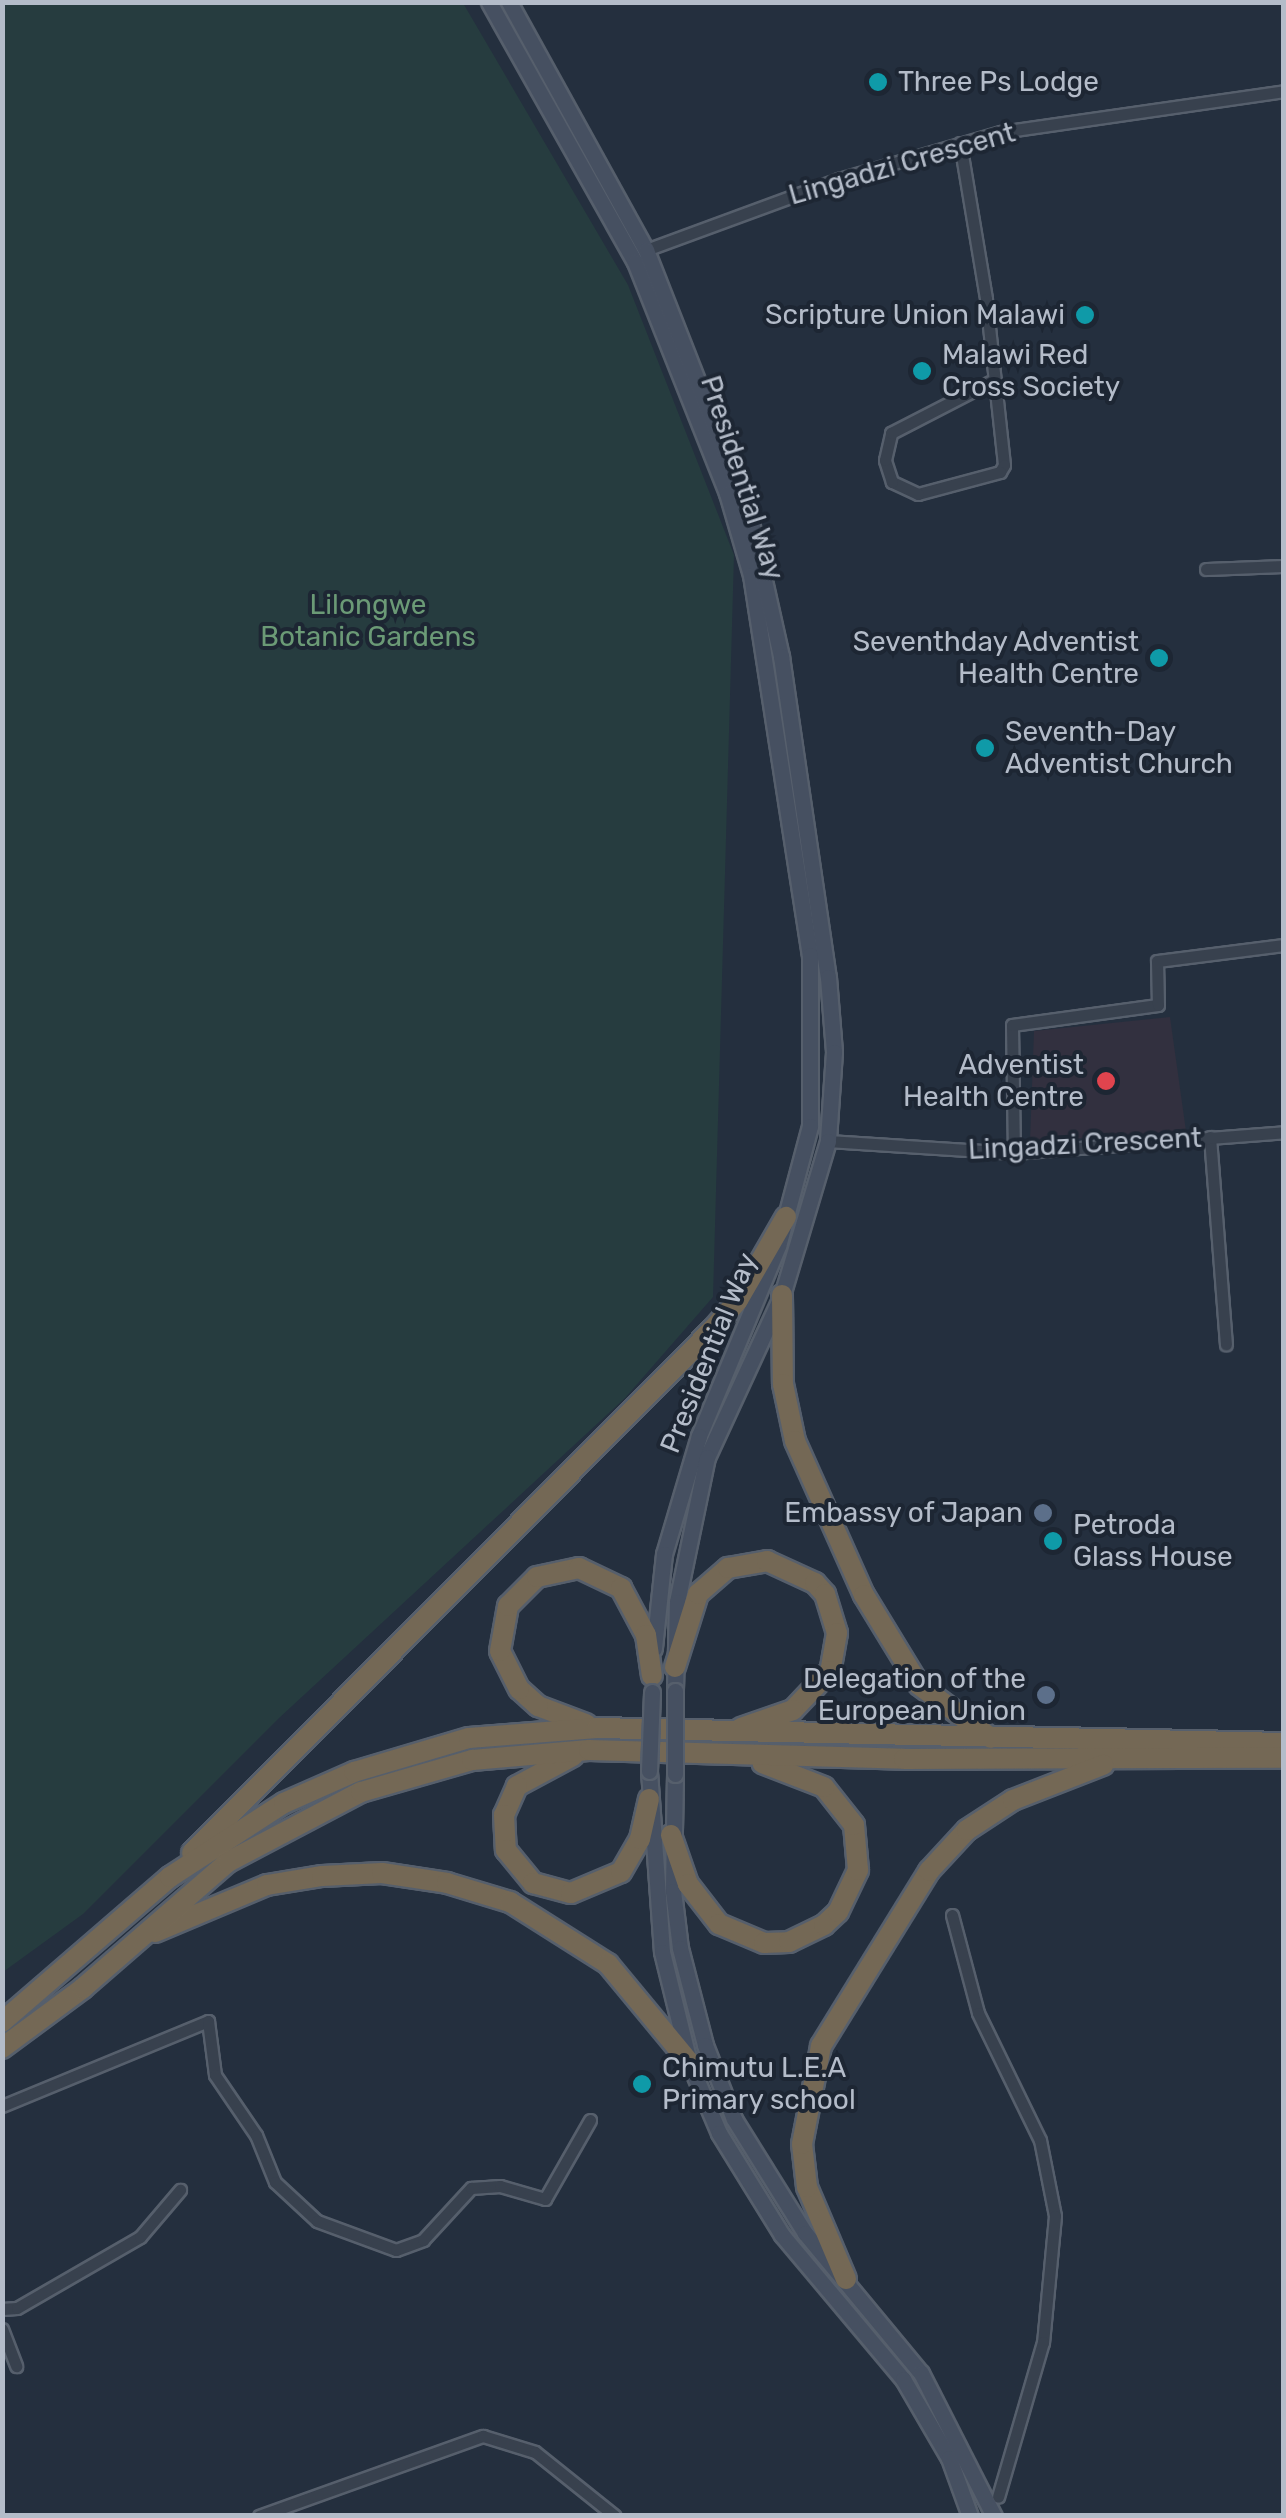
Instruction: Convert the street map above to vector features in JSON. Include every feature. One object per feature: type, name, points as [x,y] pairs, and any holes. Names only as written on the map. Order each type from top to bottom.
[{"type":"highway","points":[[2,2022],[170,1877],[713,1329],[757,1271],[786,1217]]},
{"type":"highway","points":[[782,1295],[783,1384],[795,1441],[864,1595],[894,1653],[919,1685],[991,1738]]},
{"type":"highway","points":[[675,1667],[698,1594],[728,1568],[756,1561],[786,1565],[826,1594],[837,1633],[822,1685],[793,1710],[725,1732]]},
{"type":"highway","points":[[597,1728],[538,1706],[507,1670],[501,1628],[521,1589],[560,1569],[604,1575],[634,1606],[652,1684]]},
{"type":"highway","points":[[170,1877],[284,1803],[354,1772],[469,1738],[597,1728],[1284,1743]]},
{"type":"highway","points":[[589,1750],[539,1771],[510,1798],[506,1850],[533,1882],[571,1893],[621,1872],[640,1839],[649,1799]]},
{"type":"highway","points":[[2,2048],[228,1862],[361,1792],[472,1760],[589,1750],[904,1759],[1284,1758]]},
{"type":"highway","points":[[672,1835],[704,1908],[741,1936],[789,1942],[838,1912],[859,1859],[854,1825],[842,1805],[796,1773],[728,1755]]},
{"type":"highway","points":[[846,2279],[812,2202],[802,2144],[821,2046],[929,1871],[967,1830],[1013,1800],[1075,1772],[1139,1757]]},
{"type":"highway","points":[[128,1946],[192,1912],[267,1885],[382,1873],[446,1883],[510,1902],[608,1964],[689,2062]]},
{"type":"main road","name":"Presidential Way","points":[[489,2],[636,262],[695,407],[751,575],[810,955],[810,1126],[786,1217],[750,1324],[699,1436],[664,1554],[649,1770],[662,1952],[689,2062],[752,2190],[903,2379],[948,2458],[970,2516]]},
{"type":"main road","name":"Presidential Way","points":[[509,2],[646,250],[729,456],[768,586],[828,977],[834,1052],[828,1141],[782,1295],[706,1458],[677,1602],[672,1835],[680,1948],[705,2045],[734,2119],[773,2186],[885,2324]]},
{"type":"main road","points":[[885,2324],[944,2394],[1004,2516]]},
{"type":"main road","points":[[885,2324],[944,2409],[994,2516]]},
{"type":"street","name":"Lingadzi Crescent","points":[[646,250],[690,230],[960,143],[1284,92]]},
{"type":"street","points":[[960,143],[994,380],[1002,470],[918,494],[892,482],[885,460],[892,434],[994,380]]},
{"type":"street","points":[[1206,569],[1284,566]]},
{"type":"street","points":[[1014,1153],[1012,1025],[1158,1005],[1156,961],[1284,945]]},
{"type":"street","name":"Lingadzi Crescent","points":[[828,1141],[1014,1153],[1284,1132]]},
{"type":"street","points":[[1210,1138],[1226,1344]]},
{"type":"street","points":[[952,1915],[978,2013],[1040,2140],[1055,2216],[1043,2342],[998,2498]]},
{"type":"street","points":[[2,2106],[208,2021],[215,2074],[256,2135],[275,2182],[317,2221],[396,2250],[424,2240],[472,2188],[500,2186],[545,2200],[590,2120]]},
{"type":"street","points":[[2,2309],[18,2308],[140,2236],[180,2190]]},
{"type":"street","points":[[2,2330],[16,2366]]},
{"type":"street","points":[[259,2516],[483,2436],[535,2452],[615,2516]]},
{"type":"shaded area","name":"Adventist Health Centre","points":[[1170,1017],[1186,1131],[1030,1142],[1034,1031]]},
{"type":"green space","name":"Lilongwe Botanic Gardens","points":[[3,2],[463,3],[628,285],[734,555],[713,1297],[625,1398],[278,1719],[83,1914],[3,1972]]},
{"type":"place","name":"Three Ps Lodge","points":[[878,82]]},
{"type":"place","name":"Scripture Union Malawi","points":[[1085,315]]},
{"type":"place","name":"Malawi Red Cross Society","points":[[922,371]]},
{"type":"place","name":"Seventhday Adventist Health Centre","points":[[1159,658]]},
{"type":"place","name":"Seventh-Day Adventist Church","points":[[985,748]]},
{"type":"place","name":"Adventist Health Centre","points":[[1106,1081]]},
{"type":"place","name":"Embassy of Japan","points":[[1043,1513]]},
{"type":"place","name":"Petroda Glass House","points":[[1053,1541]]},
{"type":"place","name":"Delegation of the European Union","points":[[1046,1695]]},
{"type":"place","name":"Chimutu L.E.A Primary school","points":[[642,2084]]}]
